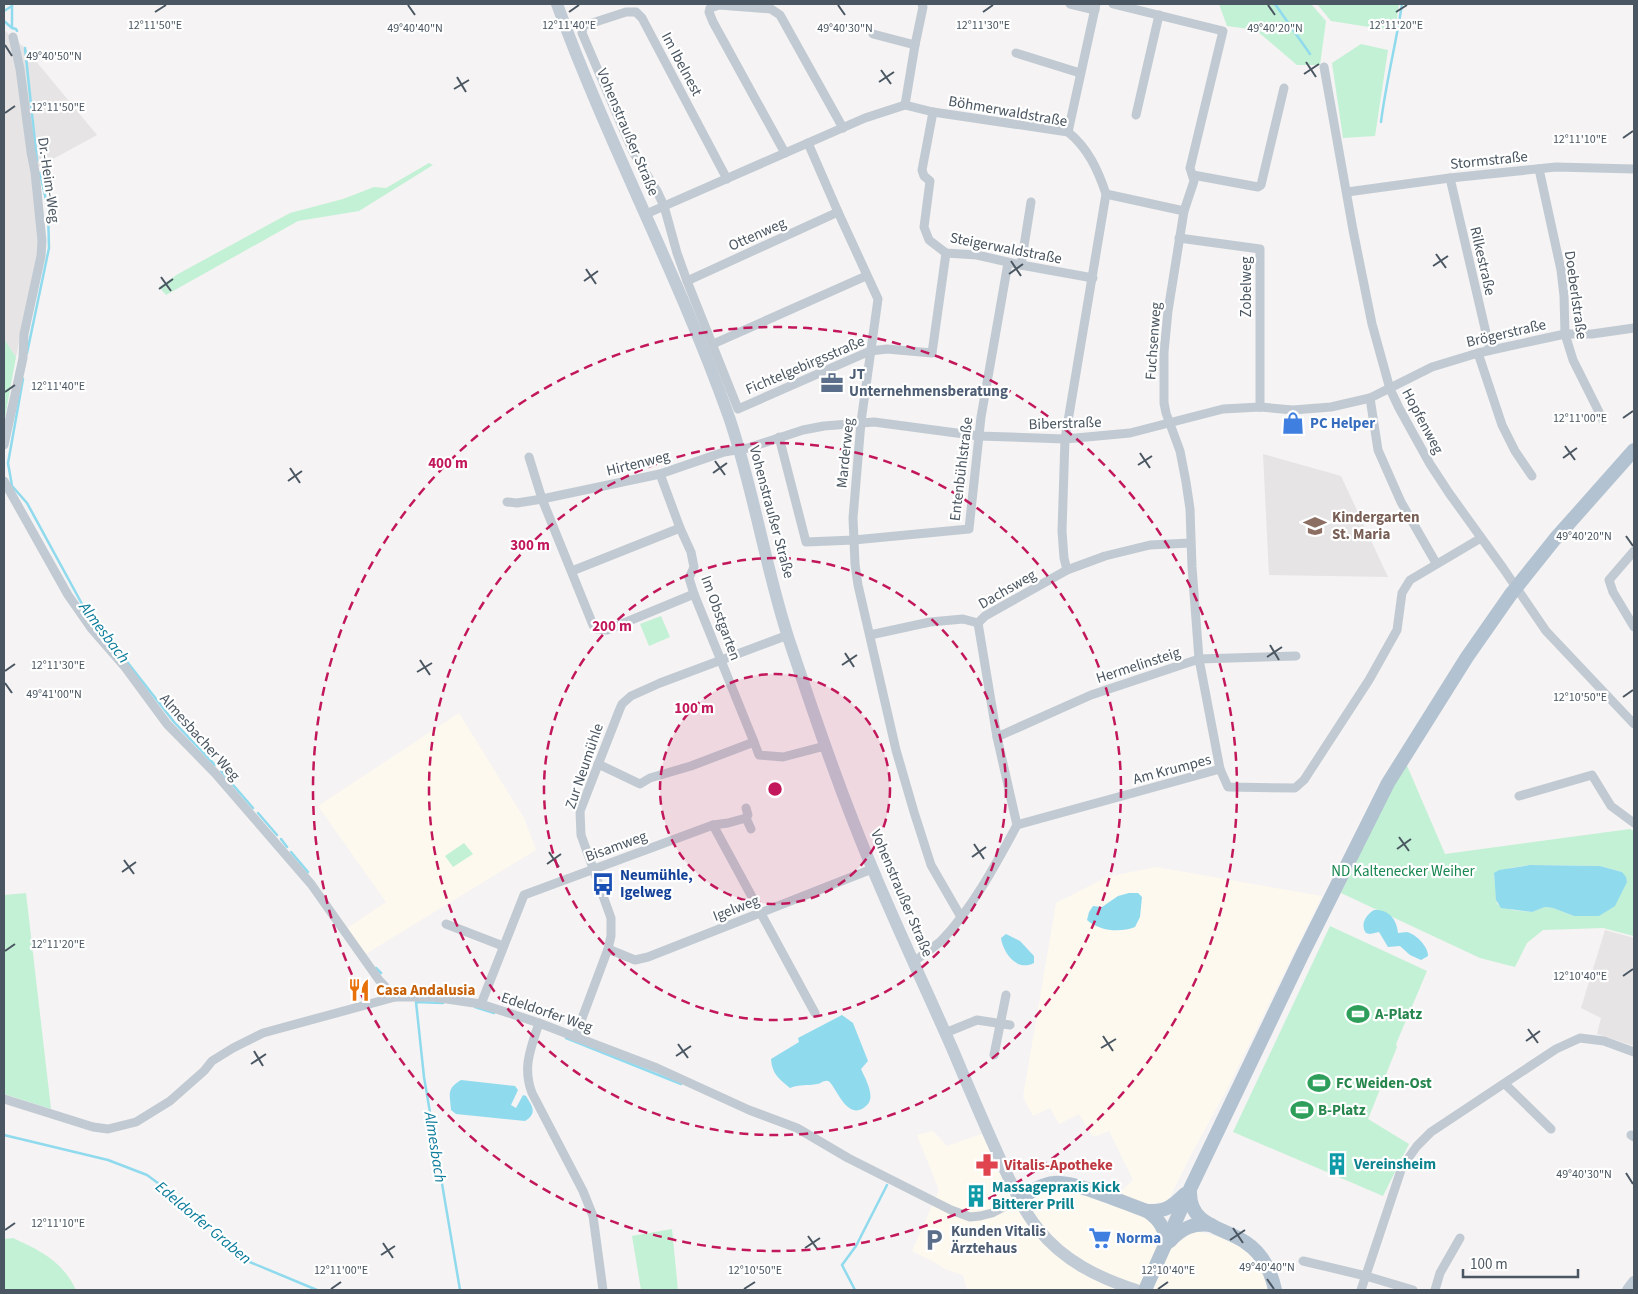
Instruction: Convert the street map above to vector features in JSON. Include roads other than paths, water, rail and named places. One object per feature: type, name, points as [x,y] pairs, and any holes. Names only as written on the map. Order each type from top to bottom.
[{"type":"main road","name":"Vohenstraußer Straße","points":[[557,4],[714,376],[739,450],[788,635],[825,746],[872,869],[1018,1199],[1038,1230],[1056,1248],[1102,1278],[1136,1290]]},
{"type":"main road","points":[[1145,1290],[1190,1189],[1326,905],[1388,783],[1467,656],[1522,579],[1634,450]]},
{"type":"main road","points":[[1018,1199],[1047,1185],[1054,1183],[1068,1184],[1147,1211],[1163,1227],[1166,1244]]},
{"type":"main road","points":[[1147,1211],[1165,1210],[1178,1202],[1190,1189]]},
{"type":"main road","points":[[1190,1189],[1190,1201],[1197,1214],[1211,1225],[1245,1242],[1259,1255],[1267,1266],[1275,1290]]},
{"type":"main road","points":[[1166,1244],[1188,1226],[1195,1224],[1211,1225]]},
{"type":"main road","points":[[1628,1290],[1634,1282]]},
{"type":"street","points":[[646,214],[865,118],[905,105],[922,4]]},
{"type":"street","points":[[1068,132],[1095,7],[1070,4]]},
{"type":"street","name":"Fuchsenweg","points":[[1113,4],[1223,31],[1190,168],[1194,181],[1184,211],[1179,238],[1164,352],[1164,403],[1180,451],[1186,482],[1190,509],[1190,543],[1200,659],[1220,769]]},
{"type":"street","points":[[785,153],[713,22],[710,8],[719,5],[772,7],[780,15],[843,128]]},
{"type":"street","name":"Im Ibelnest","points":[[583,26],[626,12],[636,12],[642,18],[727,179]]},
{"type":"street","points":[[1136,115],[1159,15]]},
{"type":"street","name":"Vohenstraußer Straße","points":[[583,26],[582,33],[633,152],[664,206],[687,281],[738,409]]},
{"type":"street","points":[[873,34],[915,45]]},
{"type":"street","name":"Dr.-Heim-Weg","points":[[4,445],[23,358],[24,334],[41,256],[42,241],[35,172],[20,68],[13,37]]},
{"type":"street","points":[[1016,53],[1080,73]]},
{"type":"street","name":"Hopfenweg","points":[[1324,67],[1372,324],[1390,388],[1430,464],[1546,632],[1634,724]]},
{"type":"street","points":[[1193,175],[1258,187],[1261,185],[1284,88]]},
{"type":"street","name":"Böhmerwaldstraße","points":[[905,105],[933,112],[1068,132],[1078,140],[1088,154],[1097,169],[1106,194],[1065,439],[1062,531],[1067,570]]},
{"type":"street","name":"Steigerwaldstraße","points":[[933,112],[922,170],[924,176],[930,181],[924,227],[930,240],[946,254],[977,256],[1093,278]]},
{"type":"street","name":"Marderweg","points":[[808,143],[866,276],[878,299],[870,351],[853,510],[858,585],[896,750],[931,865],[961,917]]},
{"type":"street","name":"Stormstraße","points":[[1347,192],[1450,178],[1556,167],[1634,169]]},
{"type":"street","name":"Doeberlstraße","points":[[1539,169],[1561,270],[1565,334],[1573,360],[1603,420]]},
{"type":"street","name":"Rilkestraße","points":[[1450,178],[1490,350]]},
{"type":"street","points":[[1106,194],[1184,211]]},
{"type":"street","points":[[1021,265],[1031,202]]},
{"type":"street","name":"Ottenweg","points":[[687,281],[838,212]]},
{"type":"street","name":"Zobelweg","points":[[1179,238],[1260,249],[1260,407]]},
{"type":"street","name":"Fichtelgebirgsstraße","points":[[738,409],[870,351],[887,349],[932,353],[946,254]]},
{"type":"street","name":"Entenbühlstraße","points":[[779,437],[806,542],[854,540],[970,529],[981,417],[1008,263]]},
{"type":"street","points":[[713,344],[866,276]]},
{"type":"street","name":"Brögerstraße","points":[[1390,388],[1432,367],[1490,350],[1565,334],[1592,334],[1634,328]]},
{"type":"street","points":[[1478,353],[1502,425],[1532,476]]},
{"type":"street","name":"Biberstraße","points":[[739,450],[779,437],[824,426],[862,422],[979,436],[1065,439],[1130,433],[1223,409],[1260,407],[1293,410],[1331,408],[1370,398],[1390,388]]},
{"type":"street","points":[[1370,398],[1378,450],[1401,502],[1436,563]]},
{"type":"street","name":"Hirtenweg","points":[[507,502],[517,503],[542,499],[660,474],[724,452],[739,450]]},
{"type":"street","points":[[528,457],[542,499],[592,625],[601,630],[607,630],[694,594]]},
{"type":"street","name":"Im Obstgarten","points":[[660,474],[691,552],[694,567],[689,578],[694,594],[759,755],[783,757],[825,746]]},
{"type":"street","name":"Almesbacher Weg","points":[[4,480],[68,595],[91,628],[166,724],[216,773],[311,884],[378,980],[395,998]]},
{"type":"street","points":[[572,571],[680,528]]},
{"type":"street","name":"Am Krumpes","points":[[1017,825],[1220,769],[1228,787],[1294,788],[1304,780],[1369,680],[1397,630],[1402,594],[1410,580],[1481,538]]},
{"type":"street","name":"Dachsweg","points":[[1017,825],[997,737],[978,623],[985,616],[1067,570],[1105,556],[1150,545],[1190,543]]},
{"type":"street","points":[[1634,551],[1609,580],[1613,592],[1634,627]]},
{"type":"street","points":[[870,635],[930,622],[963,619],[978,623]]},
{"type":"street","name":"Zur Neumühle","points":[[576,1036],[611,936],[611,918],[581,835],[580,810],[622,704],[631,696],[660,683],[788,635]]},
{"type":"street","name":"Hermelinsteig","points":[[997,737],[1091,694],[1200,659],[1296,656]]},
{"type":"street","points":[[598,764],[640,784],[650,778],[691,766],[754,742]]},
{"type":"street","points":[[1519,796],[1592,775],[1611,806],[1634,823]]},
{"type":"street","points":[[746,808],[748,814],[746,818],[751,829]]},
{"type":"street","name":"Bisamweg","points":[[481,1004],[524,895],[713,825],[746,818]]},
{"type":"street","points":[[713,825],[815,1012]]},
{"type":"street","points":[[914,962],[940,941],[961,917],[990,873],[1017,825]]},
{"type":"street","name":"Igelweg","points":[[608,949],[635,960],[648,957],[872,869]]},
{"type":"street","points":[[446,924],[503,946]]},
{"type":"street","points":[[994,1055],[1006,995]]},
{"type":"street","name":"Edeldorfer Weg","points":[[4,1099],[93,1127],[108,1128],[136,1122],[170,1101],[204,1071],[212,1061],[262,1033],[395,998],[433,997],[481,1004],[539,1022],[657,1068],[733,1103],[797,1128],[848,1158],[951,1210],[970,1216],[980,1216],[992,1213],[1018,1199]]},
{"type":"street","points":[[945,1033],[977,1020],[1010,1025]]},
{"type":"street","points":[[539,1022],[527,1066],[527,1080],[583,1191],[593,1216],[603,1290]]},
{"type":"street","points":[[1361,1290],[1402,1167],[1416,1146],[1438,1127],[1556,1049],[1580,1038],[1604,1041],[1634,1052]]},
{"type":"street","points":[[1505,1084],[1551,1129]]},
{"type":"street","points":[[1435,1290],[1440,1273],[1460,1238]]},
{"type":"street","points":[[1303,1261],[1366,1276],[1413,1290]]},
{"type":"water","points":[[1530,865],[1600,866],[1622,872],[1627,882],[1615,906],[1599,916],[1574,916],[1545,907],[1532,912],[1501,908],[1496,900],[1494,873],[1499,870]]},
{"type":"water","points":[[1138,893],[1142,897],[1140,917],[1135,927],[1123,930],[1110,930],[1097,927],[1087,920],[1093,906],[1102,907],[1118,896]]},
{"type":"water","points":[[1374,910],[1388,913],[1396,924],[1398,933],[1410,933],[1418,938],[1424,945],[1428,956],[1421,960],[1410,955],[1400,946],[1388,947],[1379,932],[1366,933],[1364,930],[1365,920]]},
{"type":"water","points":[[1006,934],[1020,941],[1034,956],[1034,963],[1022,965],[1008,955],[1001,938]]},
{"type":"water","points":[[842,1015],[853,1023],[868,1061],[861,1069],[869,1087],[870,1097],[867,1105],[860,1110],[853,1110],[848,1107],[828,1081],[790,1088],[777,1076],[771,1059],[799,1042],[798,1038]]},
{"type":"water","points":[[461,1080],[515,1086],[518,1090],[511,1105],[516,1108],[523,1095],[526,1096],[533,1112],[525,1121],[456,1114],[451,1110],[450,1092],[453,1086]]},
{"type":"waterway","name":"Almesbach","points":[[12,4],[12,28],[17,31]]},
{"type":"waterway","points":[[1275,4],[1310,54]]},
{"type":"waterway","points":[[1381,122],[1402,4]]},
{"type":"waterway","name":"Almesbach","points":[[4,11],[12,6]]},
{"type":"waterway","points":[[4,21],[12,28]]},
{"type":"waterway","points":[[25,48],[37,161]]},
{"type":"waterway","points":[[27,353],[49,248],[48,209],[40,173]]},
{"type":"waterway","name":"Almesbach","points":[[23,379],[8,463],[12,486],[27,503],[82,604],[174,722],[215,765]]},
{"type":"waterway","name":"Almesbach","points":[[221,771],[253,808]]},
{"type":"waterway","name":"Almesbach","points":[[258,813],[277,835]]},
{"type":"waterway","name":"Almesbach","points":[[281,839],[287,847]]},
{"type":"waterway","name":"Almesbach","points":[[291,852],[308,872]]},
{"type":"waterway","name":"Almesbach","points":[[376,968],[381,973]]},
{"type":"waterway","name":"Almesbach","points":[[443,1003],[416,1002],[424,1077],[460,1290]]},
{"type":"waterway","points":[[475,1007],[494,1013]]},
{"type":"waterway","points":[[566,1038],[681,1084]]},
{"type":"waterway","name":"Edeldorfer Graben","points":[[4,1135],[108,1160],[147,1175],[181,1200],[245,1260],[317,1290]]},
{"type":"waterway","points":[[855,1290],[842,1265],[856,1246],[887,1185]]},
{"type":"place","name":"JT Unternehmensberatung","points":[[832,383]]},
{"type":"place","name":"PC Helper","points":[[1293,423]]},
{"type":"place","name":"Kindergarten St. Maria","points":[[1315,526]]},
{"type":"place","name":"Neumühle, Igelweg","points":[[603,884]]},
{"type":"place","name":"Casa Andalusia","points":[[359,990]]},
{"type":"place","name":"A-Platz","points":[[1358,1014]]},
{"type":"place","name":"FC Weiden-Ost","points":[[1319,1083]]},
{"type":"place","name":"B-Platz","points":[[1302,1110]]},
{"type":"place","name":"Vereinsheim","points":[[1337,1164]]},
{"type":"place","name":"Vitalis-Apotheke","points":[[987,1165]]},
{"type":"place","name":"Massagepraxis Kick Bitterer Prill","points":[[976,1196]]},
{"type":"place","name":"Norma","points":[[1100,1238]]},
{"type":"place","name":"Kunden Vitalis Ärztehaus","points":[[934,1240]]},
{"type":"park label","name":"ND Kaltenecker Weiher","points":[[1403,871]]}]
